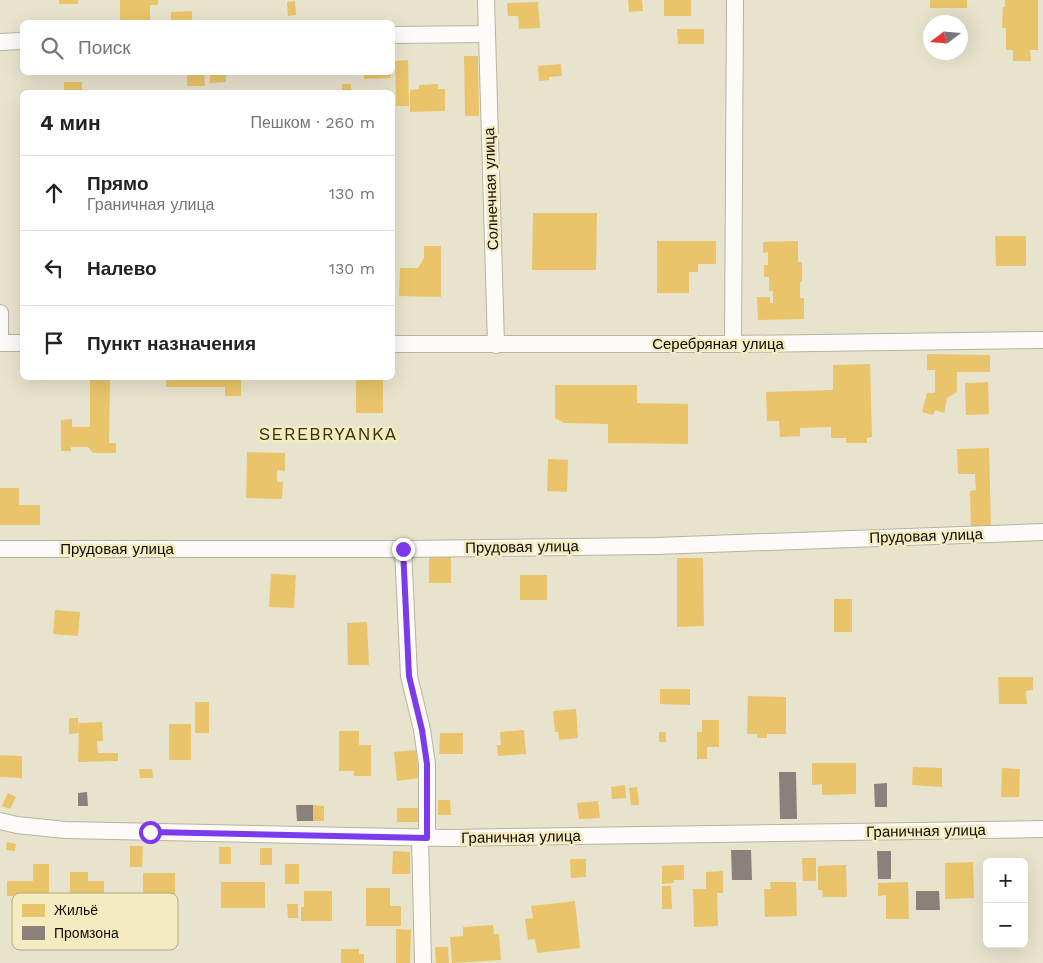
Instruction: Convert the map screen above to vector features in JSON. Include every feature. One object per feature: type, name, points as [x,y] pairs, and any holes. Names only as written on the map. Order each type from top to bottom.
[{"type":"street","name":"Солнечная улица","points":[[486,0],[496,345]]},
{"type":"street","points":[[733,344],[735,0]]},
{"type":"street","points":[[395,35],[487,34]]},
{"type":"street","points":[[0,42],[20,41]]},
{"type":"street","points":[[0,313],[0,343],[20,344]]},
{"type":"street","name":"Серебряная улица","points":[[395,344],[733,344],[1043,340]]},
{"type":"street","name":"Прудовая улица","points":[[0,549],[403,549],[656,546],[1043,532]]},
{"type":"street","points":[[403,549],[409,676],[422,730],[427,764],[424,837],[423,963]]},
{"type":"street","name":"Граничная улица","points":[[0,820],[17,825],[65,830],[424,837],[1043,829]]},
{"type":"building: Жильё","points":[[59,0],[78,0],[78,4],[59,4]]},
{"type":"building: Жильё","points":[[120,0],[158,0],[158,5],[150,5],[150,20],[120,20]]},
{"type":"building: Жильё","points":[[628,0],[642,0],[643,11],[629,12]]},
{"type":"building: Жильё","points":[[664,0],[691,0],[691,16],[664,16]]},
{"type":"building: Жильё","points":[[930,0],[967,0],[967,8],[930,8]]},
{"type":"building: Жильё","points":[[1005,0],[1038,0],[1038,50],[1030,50],[1031,61],[1013,61],[1013,50],[1006,50],[1006,28],[1002,28]]},
{"type":"building: Жильё","points":[[295,1],[296,15],[288,16],[287,2]]},
{"type":"building: Жильё","points":[[538,2],[540,28],[519,29],[518,16],[508,16],[507,3]]},
{"type":"building: Жильё","points":[[192,11],[192,20],[171,20],[171,12]]},
{"type":"building: Жильё","points":[[677,29],[704,29],[704,44],[678,44]]},
{"type":"building: Жильё","points":[[464,56],[478,56],[479,116],[465,116]]},
{"type":"building: Жильё","points":[[408,60],[409,106],[396,106],[395,61]]},
{"type":"building: Жильё","points":[[561,64],[562,76],[549,77],[549,80],[539,81],[538,66]]},
{"type":"building: Жильё","points":[[187,75],[204,75],[205,86],[187,86]]},
{"type":"building: Жильё","points":[[210,75],[226,75],[226,82],[210,83]]},
{"type":"building: Жильё","points":[[364,75],[391,75],[391,78],[364,79]]},
{"type":"building: Жильё","points":[[64,82],[82,82],[82,90],[64,90]]},
{"type":"building: Жильё","points":[[342,84],[351,84],[351,90],[342,90]]},
{"type":"building: Жильё","points":[[438,84],[438,89],[445,89],[445,111],[410,112],[410,90],[419,89],[419,85]]},
{"type":"building: Жильё","points":[[533,213],[597,213],[596,270],[532,270]]},
{"type":"building: Жильё","points":[[995,236],[1026,236],[1026,266],[996,266]]},
{"type":"building: Жильё","points":[[657,241],[716,241],[716,264],[698,264],[698,272],[689,272],[689,293],[657,293]]},
{"type":"building: Жильё","points":[[798,241],[798,262],[802,262],[800,298],[804,298],[804,319],[758,320],[757,297],[770,297],[770,303],[773,303],[773,291],[769,291],[769,277],[764,277],[764,265],[768,265],[768,252],[763,253],[763,242]]},
{"type":"building: Жильё","points":[[424,246],[441,246],[441,297],[399,296],[400,268],[418,268],[424,258]]},
{"type":"building: Жильё","points":[[927,354],[990,355],[990,372],[957,372],[957,392],[947,398],[944,413],[935,410],[933,415],[922,412],[927,393],[935,393],[935,370],[927,370]]},
{"type":"building: Жильё","points":[[870,364],[872,437],[867,438],[867,443],[846,443],[846,438],[831,438],[831,427],[800,428],[800,436],[780,437],[779,421],[767,421],[766,392],[833,390],[833,365]]},
{"type":"building: Жильё","points":[[90,380],[110,380],[109,443],[116,443],[116,453],[93,453],[88,447],[71,447],[71,451],[61,451],[61,420],[72,419],[72,427],[90,427]]},
{"type":"building: Жильё","points":[[166,380],[241,380],[241,396],[225,396],[225,387],[166,387]]},
{"type":"building: Жильё","points":[[356,380],[383,380],[383,413],[356,413]]},
{"type":"building: Жильё","points":[[988,382],[989,414],[966,415],[965,383]]},
{"type":"building: Жильё","points":[[555,385],[637,385],[637,403],[688,404],[688,444],[608,443],[608,424],[564,423],[555,418]]},
{"type":"building: Жильё","points":[[989,448],[991,529],[971,529],[970,491],[976,490],[975,474],[958,474],[957,449]]},
{"type":"building: Жильё","points":[[247,452],[285,453],[285,471],[277,470],[277,482],[283,482],[282,499],[246,498]]},
{"type":"building: Жильё","points":[[548,459],[568,460],[567,492],[547,491]]},
{"type":"building: Жильё","points":[[0,488],[19,488],[19,505],[40,505],[40,525],[0,525]]},
{"type":"building: Жильё","points":[[429,557],[451,557],[451,583],[429,583]]},
{"type":"building: Жильё","points":[[677,558],[703,558],[704,626],[677,627]]},
{"type":"building: Жильё","points":[[271,574],[296,575],[294,608],[269,607]]},
{"type":"building: Жильё","points":[[520,575],[547,575],[547,600],[520,600]]},
{"type":"building: Жильё","points":[[834,599],[852,599],[852,632],[834,632]]},
{"type":"building: Жильё","points":[[55,610],[80,612],[78,636],[53,634]]},
{"type":"building: Жильё","points":[[367,622],[369,665],[348,665],[347,623]]},
{"type":"building: Жильё","points":[[998,677],[1033,677],[1033,690],[1026,691],[1027,704],[999,704]]},
{"type":"building: Жильё","points":[[660,689],[690,689],[690,705],[660,704]]},
{"type":"building: Жильё","points":[[748,696],[786,697],[786,734],[767,734],[767,738],[757,738],[757,734],[747,734]]},
{"type":"building: Жильё","points":[[195,702],[209,702],[209,733],[195,733]]},
{"type":"building: Жильё","points":[[576,709],[578,738],[559,740],[558,732],[555,732],[553,711]]},
{"type":"building: Жильё","points":[[69,718],[78,718],[79,733],[69,734]]},
{"type":"building: Жильё","points":[[702,720],[719,720],[719,747],[707,747],[707,759],[697,759],[697,732],[702,732]]},
{"type":"building: Жильё","points":[[102,722],[103,741],[97,741],[98,753],[118,753],[118,761],[78,762],[79,723]]},
{"type":"building: Жильё","points":[[169,724],[191,724],[191,760],[169,760]]},
{"type":"building: Жильё","points":[[524,730],[526,754],[498,756],[497,745],[501,745],[500,732]]},
{"type":"building: Жильё","points":[[339,731],[359,731],[359,745],[371,745],[371,776],[354,776],[354,771],[339,771]]},
{"type":"building: Жильё","points":[[659,732],[666,732],[666,742],[659,742]]},
{"type":"building: Жильё","points":[[440,733],[463,733],[463,754],[439,754]]},
{"type":"building: Жильё","points":[[416,750],[419,778],[397,781],[394,752]]},
{"type":"building: Жильё","points":[[0,755],[22,756],[22,778],[0,777]]},
{"type":"building: Жильё","points":[[812,763],[856,763],[856,794],[822,795],[822,784],[812,785]]},
{"type":"building: Жильё","points":[[913,767],[942,768],[942,787],[912,785]]},
{"type":"building: Жильё","points":[[1002,768],[1020,769],[1019,797],[1001,797]]},
{"type":"building: Жильё","points":[[139,769],[152,769],[153,778],[140,778]]},
{"type":"building: Жильё","points":[[625,785],[626,798],[612,799],[611,787]]},
{"type":"building: Жильё","points":[[637,787],[639,805],[631,805],[629,788]]},
{"type":"building: Жильё","points":[[8,793],[16,797],[10,809],[2,806]]},
{"type":"building: Жильё","points":[[438,800],[450,800],[451,815],[438,815]]},
{"type":"building: Жильё","points":[[598,801],[600,818],[579,819],[577,803]]},
{"type":"building: Жильё","points":[[313,805],[324,806],[324,821],[313,821]]},
{"type":"building: Жильё","points":[[397,808],[420,808],[420,822],[397,822]]},
{"type":"building: Жильё","points":[[7,842],[16,844],[15,851],[6,850]]},
{"type":"building: Жильё","points":[[130,846],[143,846],[142,867],[130,867]]},
{"type":"building: Жильё","points":[[219,847],[231,847],[231,864],[219,864]]},
{"type":"building: Жильё","points":[[260,848],[272,848],[272,865],[260,865]]},
{"type":"building: Жильё","points":[[393,851],[410,852],[410,874],[392,874]]},
{"type":"building: Жильё","points":[[802,858],[816,858],[816,881],[803,881]]},
{"type":"building: Жильё","points":[[570,859],[586,859],[586,877],[571,878]]},
{"type":"building: Жильё","points":[[973,862],[974,898],[945,899],[945,863]]},
{"type":"building: Жильё","points":[[33,864],[49,864],[49,893],[12,893],[12,896],[7,896],[7,881],[33,881]]},
{"type":"building: Жильё","points":[[285,864],[299,864],[299,884],[285,884]]},
{"type":"building: Жильё","points":[[684,865],[684,880],[674,880],[674,883],[662,884],[662,866]]},
{"type":"building: Жильё","points":[[846,865],[847,897],[823,897],[822,890],[818,890],[818,866]]},
{"type":"building: Жильё","points":[[723,871],[723,893],[717,893],[718,926],[694,927],[693,889],[706,889],[706,872]]},
{"type":"building: Жильё","points":[[70,872],[88,872],[88,881],[104,881],[104,893],[70,893]]},
{"type":"building: Жильё","points":[[143,873],[175,873],[175,893],[143,893]]},
{"type":"building: Жильё","points":[[221,882],[265,882],[265,908],[221,908]]},
{"type":"building: Жильё","points":[[770,882],[796,882],[797,916],[765,917],[764,889],[771,889]]},
{"type":"building: Жильё","points":[[908,882],[909,919],[886,919],[886,895],[878,896],[878,883]]},
{"type":"building: Жильё","points":[[662,886],[671,886],[672,909],[662,909]]},
{"type":"building: Жильё","points":[[366,888],[390,888],[390,906],[401,906],[401,926],[366,926]]},
{"type":"building: Жильё","points":[[304,891],[332,891],[332,921],[301,921],[301,907],[304,907]]},
{"type":"building: Жильё","points":[[575,901],[580,948],[537,953],[535,939],[528,940],[525,919],[533,918],[531,906]]},
{"type":"building: Жильё","points":[[287,904],[298,904],[298,918],[288,918]]},
{"type":"building: Жильё","points":[[493,925],[494,934],[499,934],[501,960],[452,963],[450,937],[463,936],[463,927]]},
{"type":"building: Жильё","points":[[396,929],[411,930],[410,963],[396,963]]},
{"type":"building: Жильё","points":[[435,947],[448,947],[449,963],[436,963]]},
{"type":"building: Жильё","points":[[341,949],[359,949],[359,954],[364,954],[364,963],[341,963]]},
{"type":"building: Промзона","points":[[779,772],[796,772],[797,819],[780,819]]},
{"type":"building: Промзона","points":[[887,783],[887,807],[875,807],[874,784]]},
{"type":"building: Промзона","points":[[87,792],[88,806],[78,806],[78,793]]},
{"type":"building: Промзона","points":[[296,805],[313,805],[313,821],[297,821]]},
{"type":"building: Промзона","points":[[731,850],[751,850],[752,880],[732,880]]},
{"type":"building: Промзона","points":[[877,851],[891,851],[891,879],[878,879]]},
{"type":"building: Промзона","points":[[916,891],[939,891],[940,910],[916,910]]},
{"type":"district","name":"SEREBRYANKA","points":[[328,433]]},
{"type":"route","points":[[150,832],[427,838],[427,764],[422,730],[409,676],[403,549]]}]
